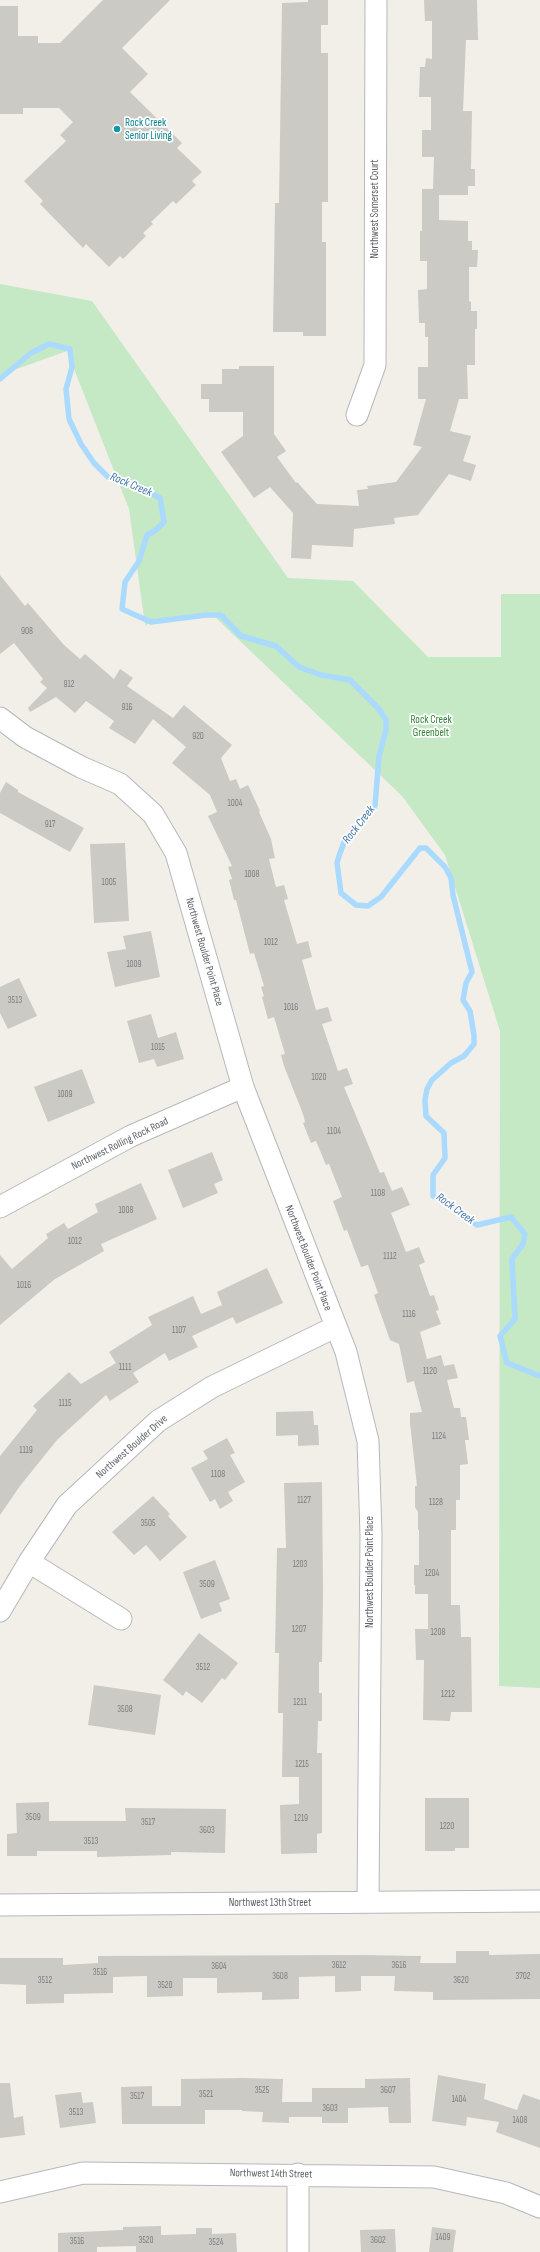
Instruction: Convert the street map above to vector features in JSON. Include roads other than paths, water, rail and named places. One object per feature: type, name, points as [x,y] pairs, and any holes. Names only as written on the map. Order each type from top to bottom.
[{"type":"street","name":"Northwest Somerset Court","points":[[357,415],[375,365],[376,0]]},
{"type":"street","name":"Northwest Boulder Point Place","points":[[0,718],[25,737],[80,766],[120,784],[153,814],[176,853],[243,1087],[346,1352],[368,1441],[371,1543],[368,1902]]},
{"type":"street","name":"Northwest Rolling Rock Road","points":[[2,1198],[131,1136],[243,1087]]},
{"type":"street","name":"Northwest Boulder Drive","points":[[0,1612],[29,1562],[67,1505],[158,1421],[212,1387],[335,1327]]},
{"type":"street","points":[[29,1562],[121,1619]]},
{"type":"street","name":"Northwest 13th Street","points":[[0,1905],[540,1901]]},
{"type":"street","name":"Northwest 14th Street","points":[[0,2192],[84,2173],[298,2174],[434,2177],[506,2194],[540,2207]]},
{"type":"street","points":[[298,2174],[298,2252]]},
{"type":"waterway","name":"Rock Creek","points":[[0,379],[31,353],[49,344],[70,349],[72,367],[66,389],[69,419],[81,444],[94,463],[108,477],[142,488],[160,498],[164,522],[156,530],[147,535],[139,561],[125,582],[122,609],[151,622],[206,615],[221,615],[241,636],[276,646],[299,667],[321,675],[350,680],[379,709],[386,720],[386,730],[379,756],[375,806],[344,842],[337,863],[341,893],[356,905],[368,906],[381,897],[420,848],[426,848],[445,867],[451,878],[453,895],[472,972],[466,983],[463,1000],[470,1011],[474,1044],[464,1056],[451,1063],[432,1080],[427,1089],[425,1100],[426,1116],[444,1133],[445,1158],[433,1175],[433,1196],[458,1211],[477,1225],[511,1217],[525,1234],[523,1244],[512,1259],[515,1319],[500,1336],[507,1363],[540,1376]]},
{"type":"place","name":"Rock Creek Senior Living","points":[[117,129]]},
{"type":"park label","name":"Rock Creek Greenbelt","points":[[431,726]]}]
